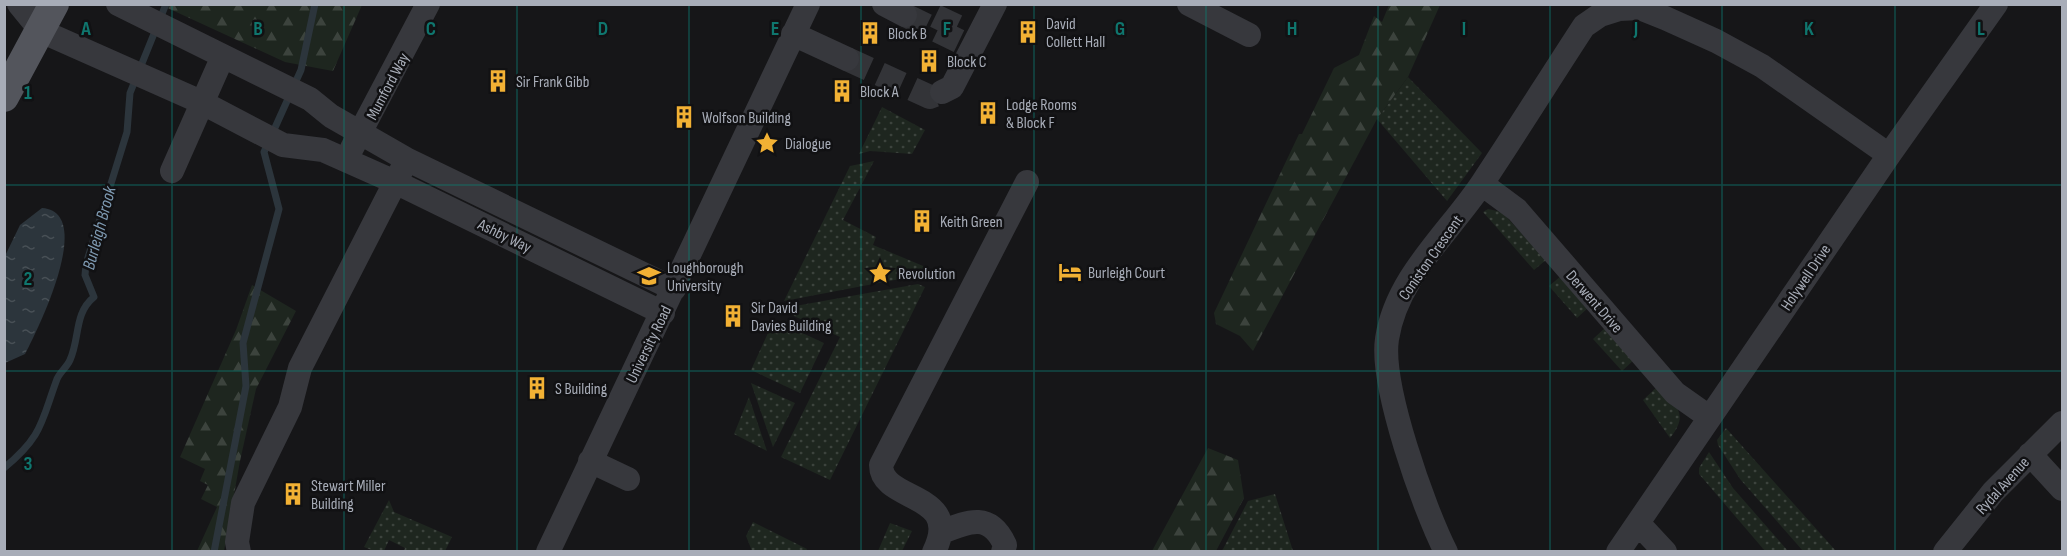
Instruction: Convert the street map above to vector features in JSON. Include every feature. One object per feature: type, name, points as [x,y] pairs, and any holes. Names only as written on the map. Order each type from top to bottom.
[{"type":"main road","points":[[4,97],[54,4]]},
{"type":"street","points":[[19,4],[41,31]]},
{"type":"street","name":"Ashby Way","points":[[118,4],[310,99],[331,116],[406,159],[674,289]]},
{"type":"street","name":"Mumford Way","points":[[361,134],[428,4]]},
{"type":"street","name":"University Road","points":[[548,552],[808,4]]},
{"type":"street","points":[[942,92],[952,87],[995,4]]},
{"type":"street","points":[[1189,4],[1249,35]]},
{"type":"street","name":"Holywell Drive","points":[[1618,552],[1889,155],[1996,4]]},
{"type":"street","name":"Coniston Crescent","points":[[1446,552],[1421,492],[1390,390],[1385,358],[1395,307],[1403,290],[1482,184],[1584,26],[1599,15],[1619,7],[1640,8],[1741,53],[1889,155]]},
{"type":"street","name":"Ashby Way","points":[[41,31],[120,64],[201,102],[283,145],[323,150],[395,182],[663,313]]},
{"type":"street","points":[[793,34],[847,59]]},
{"type":"street","points":[[172,171],[223,56]]},
{"type":"street","points":[[346,160],[361,134]]},
{"type":"street","points":[[238,552],[243,503],[290,407],[300,368],[406,159]]},
{"type":"street","points":[[1003,552],[1005,545],[999,532],[972,520],[938,542],[936,514],[927,502],[887,482],[881,475],[881,465],[1027,182]]},
{"type":"street","name":"Derwent Drive","points":[[1482,184],[1517,210],[1675,393],[1709,417]]},
{"type":"street","name":"Rydal Avenue","points":[[1945,552],[1993,492],[2062,423]]},
{"type":"street","points":[[2030,454],[2062,489]]},
{"type":"street","points":[[590,461],[628,479]]},
{"type":"street","points":[[1638,523],[1665,552]]},
{"type":"green space","points":[[362,4],[333,71],[285,62],[161,5]]},
{"type":"green space","points":[[1389,5],[1440,5],[1408,77],[1377,119],[1253,351],[1240,336],[1216,324],[1214,313],[1299,134],[1302,134],[1334,68],[1359,55],[1374,16],[1382,22]]},
{"type":"green space","points":[[1408,77],[1482,153],[1447,201],[1377,119]]},
{"type":"green space","points":[[882,107],[925,130],[912,154],[870,151],[859,154]]},
{"type":"green space","points":[[874,161],[843,220],[876,237],[873,245],[928,268],[926,274],[784,301],[850,166]]},
{"type":"green space","points":[[1488,209],[1502,212],[1546,260],[1534,270],[1483,212]]},
{"type":"green space","points":[[1561,276],[1589,307],[1577,318],[1549,286]]},
{"type":"green space","points":[[918,284],[925,287],[830,480],[781,457],[840,337],[783,311],[784,308]]},
{"type":"green space","points":[[252,285],[296,311],[256,389],[224,551],[197,551],[217,507],[201,499],[208,485],[200,481],[205,469],[180,457],[236,330]]},
{"type":"green space","points":[[774,320],[824,343],[800,393],[751,370]]},
{"type":"green space","points":[[1606,327],[1635,359],[1622,371],[1593,339]]},
{"type":"green space","points":[[751,383],[795,403],[773,447]]},
{"type":"green space","points":[[1658,386],[1675,405],[1680,416],[1670,438],[1643,400]]},
{"type":"green space","points":[[749,397],[767,451],[734,434]]},
{"type":"green space","points":[[1726,428],[1836,551],[1803,551],[1740,479],[1718,445],[1717,440]]},
{"type":"green space","points":[[1208,448],[1238,460],[1244,498],[1216,551],[1152,551]]},
{"type":"green space","points":[[1709,452],[1733,488],[1788,551],[1765,551],[1699,474],[1699,468]]},
{"type":"green space","points":[[1275,494],[1293,551],[1222,551],[1248,501]]},
{"type":"green space","points":[[389,500],[394,512],[452,537],[445,551],[404,551],[405,548],[389,540],[384,551],[374,551],[364,547]]},
{"type":"green space","points":[[753,522],[807,549],[806,551],[752,551],[746,536]]},
{"type":"green space","points":[[890,523],[912,531],[902,551],[878,551]]},
{"type":"water","points":[[42,208],[57,214],[64,229],[64,249],[59,273],[41,321],[25,354],[5,363],[5,256],[20,225]]},
{"type":"waterway","name":"Burleigh Brook","points":[[4,468],[26,447],[39,428],[57,379],[73,352],[83,310],[94,297],[85,275],[86,264],[127,132],[130,93],[166,4]]},
{"type":"waterway","points":[[214,552],[246,386],[243,343],[279,209],[264,152],[301,70],[315,4]]},
{"type":"tunnel","points":[[941,32],[952,9]]},
{"type":"tunnel","points":[[905,15],[963,43]]},
{"type":"tunnel","points":[[847,59],[930,97],[942,92]]},
{"type":"place","name":"David Collett Hall","points":[[1028,32]]},
{"type":"place","name":"Block B","points":[[870,33]]},
{"type":"place","name":"Block C","points":[[929,61]]},
{"type":"place","name":"Sir Frank Gibb","points":[[498,81]]},
{"type":"place","name":"Block A","points":[[842,91]]},
{"type":"place","name":"Lodge Rooms & Block F","points":[[988,113]]},
{"type":"place","name":"Wolfson Building","points":[[684,117]]},
{"type":"place","name":"Dialogue","points":[[767,143]]},
{"type":"place","name":"Keith Green","points":[[922,221]]},
{"type":"place","name":"Burleigh Court","points":[[1070,272]]},
{"type":"place","name":"Revolution","points":[[880,273]]},
{"type":"place","name":"Loughborough University","points":[[649,276]]},
{"type":"place","name":"Sir David Davies Building","points":[[733,316]]},
{"type":"place","name":"S Building","points":[[537,388]]},
{"type":"place","name":"Stewart Miller Building","points":[[293,494]]}]
